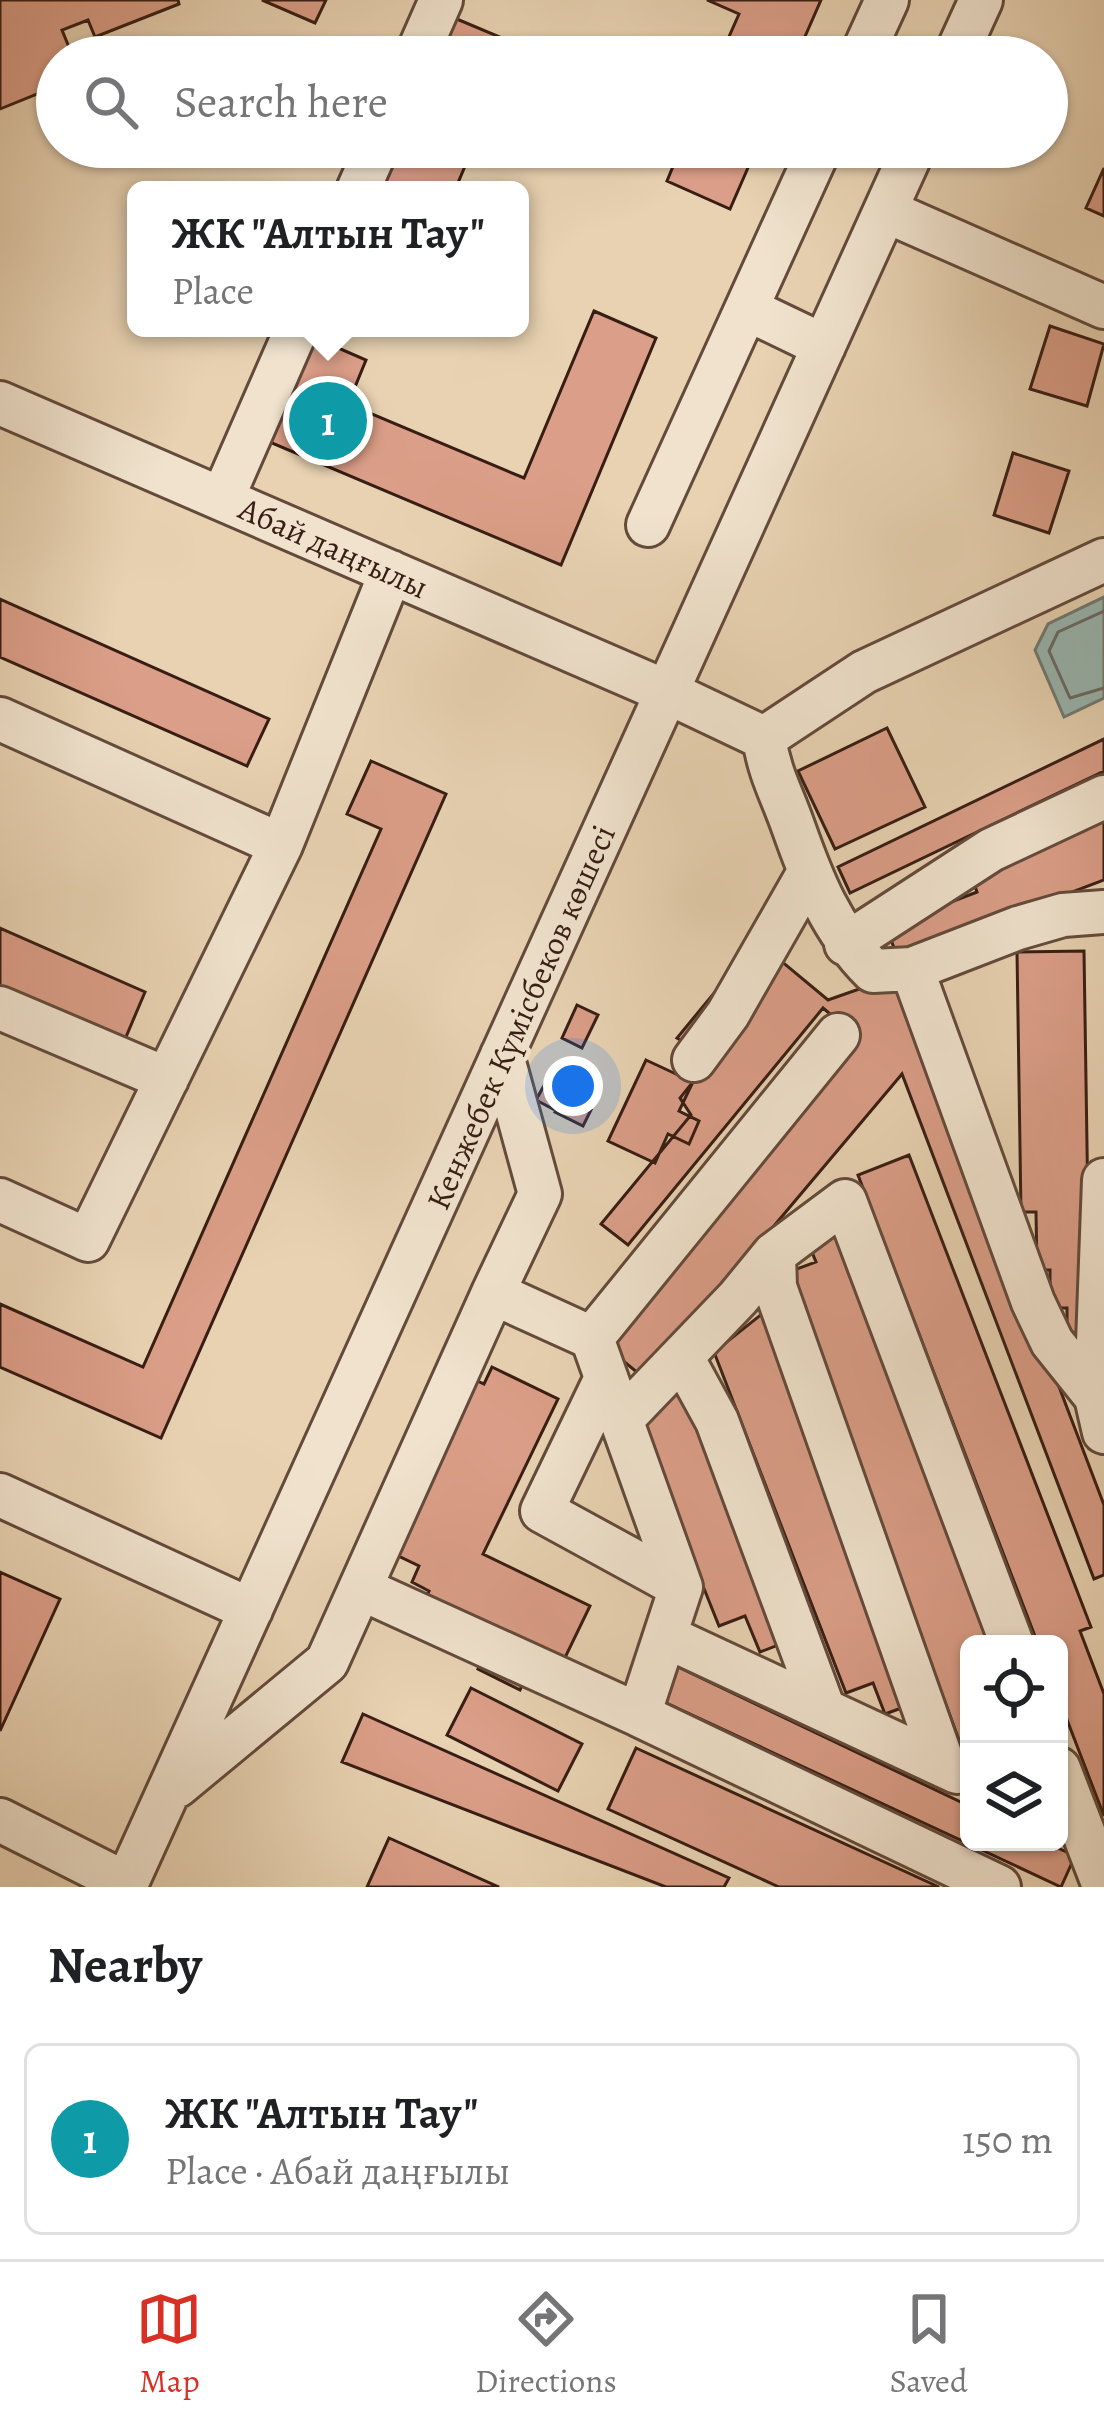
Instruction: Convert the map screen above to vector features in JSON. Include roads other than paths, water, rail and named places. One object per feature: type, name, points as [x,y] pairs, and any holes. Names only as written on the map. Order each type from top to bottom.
[{"type":"street","points":[[426,36],[442,0]]},
{"type":"street","points":[[871,36],[887,0]]},
{"type":"street","points":[[965,36],[981,0]]},
{"type":"street","points":[[648,525],[811,168]]},
{"type":"street","name":"Кенжебек Күмісбеков көшесі","points":[[126,1885],[905,168]]},
{"type":"street","points":[[886,211],[1104,307]]},
{"type":"street","points":[[747,309],[824,346]]},
{"type":"street","points":[[223,497],[293,337]]},
{"type":"street","name":"Абай даңғылы","points":[[0,403],[764,738]]},
{"type":"street","points":[[1104,560],[865,672],[764,738],[770,774],[808,874],[846,944],[873,971],[912,969],[1018,928],[1063,915],[1104,912]]},
{"type":"street","points":[[0,1200],[88,1240],[281,845],[391,572]]},
{"type":"street","points":[[0,719],[281,845]]},
{"type":"street","points":[[846,944],[991,850],[1104,797]]},
{"type":"street","points":[[694,1060],[728,1014],[808,874]]},
{"type":"street","points":[[912,969],[1034,1302],[1052,1342],[1100,1415]]},
{"type":"street","points":[[0,1008],[167,1079]]},
{"type":"street","points":[[592,1338],[838,1035]]},
{"type":"street","points":[[167,1795],[327,1662],[362,1589],[540,1194],[502,1055]]},
{"type":"street","points":[[1100,1415],[1104,1180]]},
{"type":"street","points":[[621,1420],[774,1254],[845,1201],[1009,1635]]},
{"type":"street","points":[[774,1254],[775,1286],[957,1772]]},
{"type":"street","points":[[493,1293],[592,1338],[681,1587],[639,1715]]},
{"type":"street","points":[[682,1357],[717,1421],[823,1707]]},
{"type":"street","points":[[606,1378],[542,1511],[681,1587]]},
{"type":"street","points":[[0,1495],[251,1610]]},
{"type":"street","points":[[362,1589],[999,1887]]},
{"type":"street","points":[[665,1636],[957,1772]]},
{"type":"street","points":[[0,1820],[126,1885]]},
{"type":"street","points":[[1071,1825],[1104,1886]]},
{"type":"water","points":[[1104,597],[1104,698],[1064,717],[1035,650],[1048,624]]},
{"type":"place","name":"ЖК \"Алтын Тау\"","points":[[328,421]]}]
